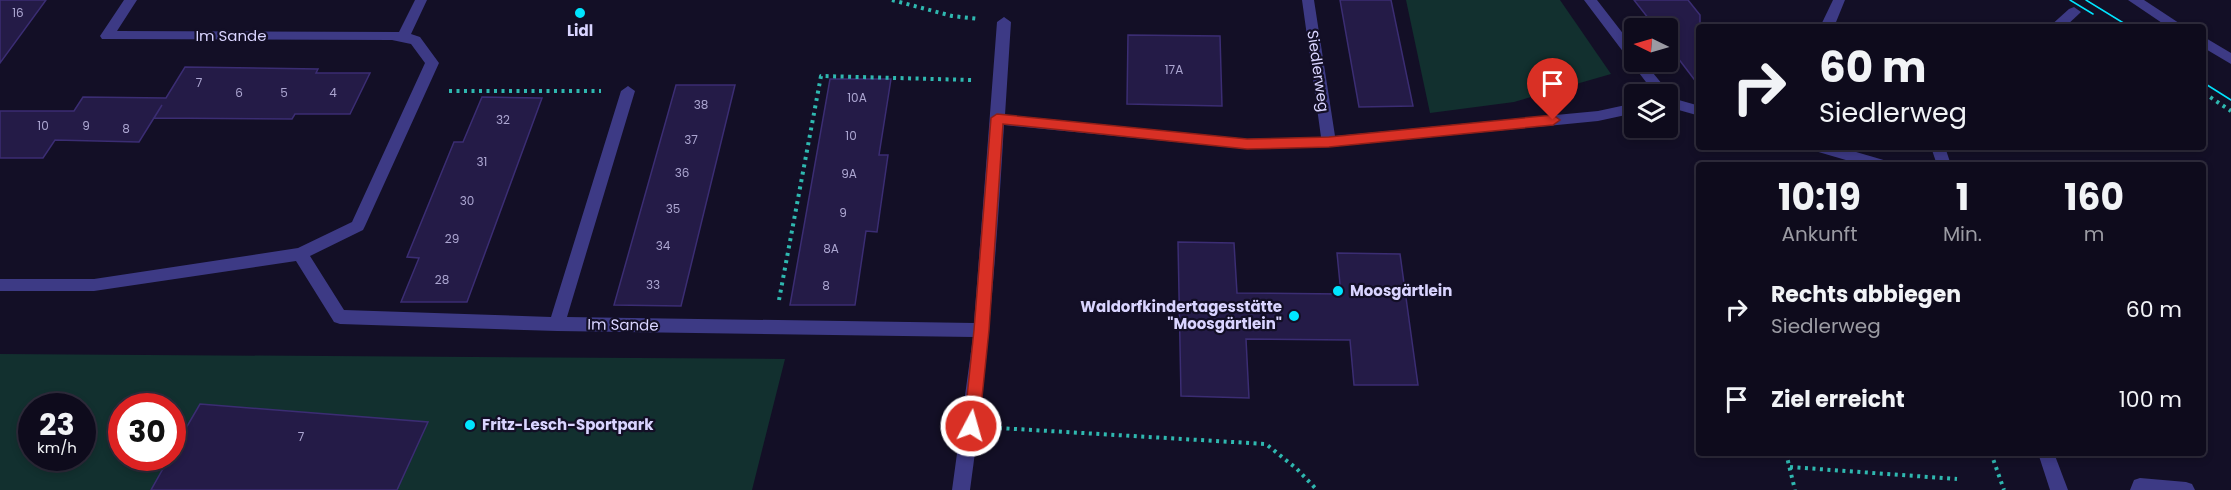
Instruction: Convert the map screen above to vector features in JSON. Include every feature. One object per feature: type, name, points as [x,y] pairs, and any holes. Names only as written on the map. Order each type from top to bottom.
[{"type":"street","name":"Im Sande","points":[[131,0],[106,36],[392,35],[404,38]]},
{"type":"street","points":[[0,285],[94,285],[300,254],[358,226],[432,63],[415,40],[404,38],[421,0]]},
{"type":"street","name":"Siedlerweg","points":[[1308,0],[1329,142]]},
{"type":"street","points":[[1590,0],[1624,44]]},
{"type":"street","points":[[1828,24],[1839,0]]},
{"type":"street","points":[[2134,0],[2173,24]]},
{"type":"street","points":[[2060,24],[2074,12]]},
{"type":"street","points":[[961,490],[982,330],[1004,22]]},
{"type":"street","points":[[2206,43],[2231,59]]},
{"type":"street","points":[[1645,72],[1654,84]]},
{"type":"street","points":[[557,324],[628,92]]},
{"type":"street","points":[[1678,105],[1696,110]]},
{"type":"street","points":[[997,118],[1247,144],[1329,142],[1598,116],[1624,110]]},
{"type":"street","points":[[1830,150],[1872,162]]},
{"type":"street","name":"Im Sande","points":[[300,254],[340,317],[557,324],[982,330]]},
{"type":"street","points":[[2047,456],[2059,490]]},
{"type":"street","points":[[2139,490],[2140,486],[2186,490]]},
{"type":"path","points":[[892,0],[952,16],[1004,22]]},
{"type":"path","points":[[774,327],[821,76],[1000,81]]},
{"type":"path","points":[[419,91],[628,92]]},
{"type":"path","points":[[2206,94],[2231,111]]},
{"type":"path","points":[[971,426],[1266,444],[1297,469],[1317,490]]},
{"type":"path","points":[[1787,456],[1795,490]]},
{"type":"path","points":[[1992,456],[2004,490]]},
{"type":"path","points":[[1790,467],[1958,479]]},
{"type":"green space","points":[[1406,0],[1560,0],[1611,74],[1514,102],[1430,113]]},
{"type":"green space","name":"Fritz-Lesch-Sportpark","points":[[0,354],[785,359],[752,490],[0,490]]},
{"type":"building","points":[[0,0],[46,0],[0,63]]},
{"type":"building","points":[[1340,0],[1391,0],[1413,106],[1359,107]]},
{"type":"building","points":[[1634,0],[1688,0],[1700,15],[1700,24],[1696,24],[1696,82],[1678,58],[1678,18],[1648,18]]},
{"type":"building","points":[[1128,35],[1220,36],[1222,106],[1127,104]]},
{"type":"building","points":[[185,67],[318,69],[316,73],[370,73],[350,114],[295,114],[292,119],[154,118],[162,105],[139,142],[55,140],[43,158],[0,158],[0,111],[74,111],[83,97],[166,98]]},
{"type":"building","points":[[830,79],[891,79],[879,155],[888,155],[877,232],[866,231],[855,305],[790,305]]},
{"type":"building","points":[[676,85],[735,85],[681,306],[614,305]]},
{"type":"building","points":[[482,97],[542,98],[467,302],[401,302],[419,258],[407,257],[454,142],[463,142]]},
{"type":"building","name":"Waldorfkindertagesstätte \"Moosgärtlein\"","points":[[1178,242],[1234,243],[1237,293],[1341,294],[1337,253],[1400,254],[1418,385],[1354,385],[1350,340],[1246,339],[1249,398],[1181,396]]},
{"type":"building","points":[[200,404],[428,422],[397,490],[151,490],[162,471],[186,471],[186,428]]},
{"type":"tram line","points":[[2070,0],[2093,14]]},
{"type":"tram line","points":[[2086,0],[2125,24]]},
{"type":"tram line","points":[[2206,84],[2231,100]]},
{"type":"place","name":"Lidl","points":[[580,13]]},
{"type":"place","name":"Moosgärtlein","points":[[1338,291]]},
{"type":"place","name":"Waldorfkindertagesstätte \"Moosgärtlein\"","points":[[1294,316]]},
{"type":"place","name":"Fritz-Lesch-Sportpark","points":[[470,425]]},
{"type":"route","points":[[971,426],[982,330],[997,118],[1247,144],[1329,142],[1553,120]]}]
